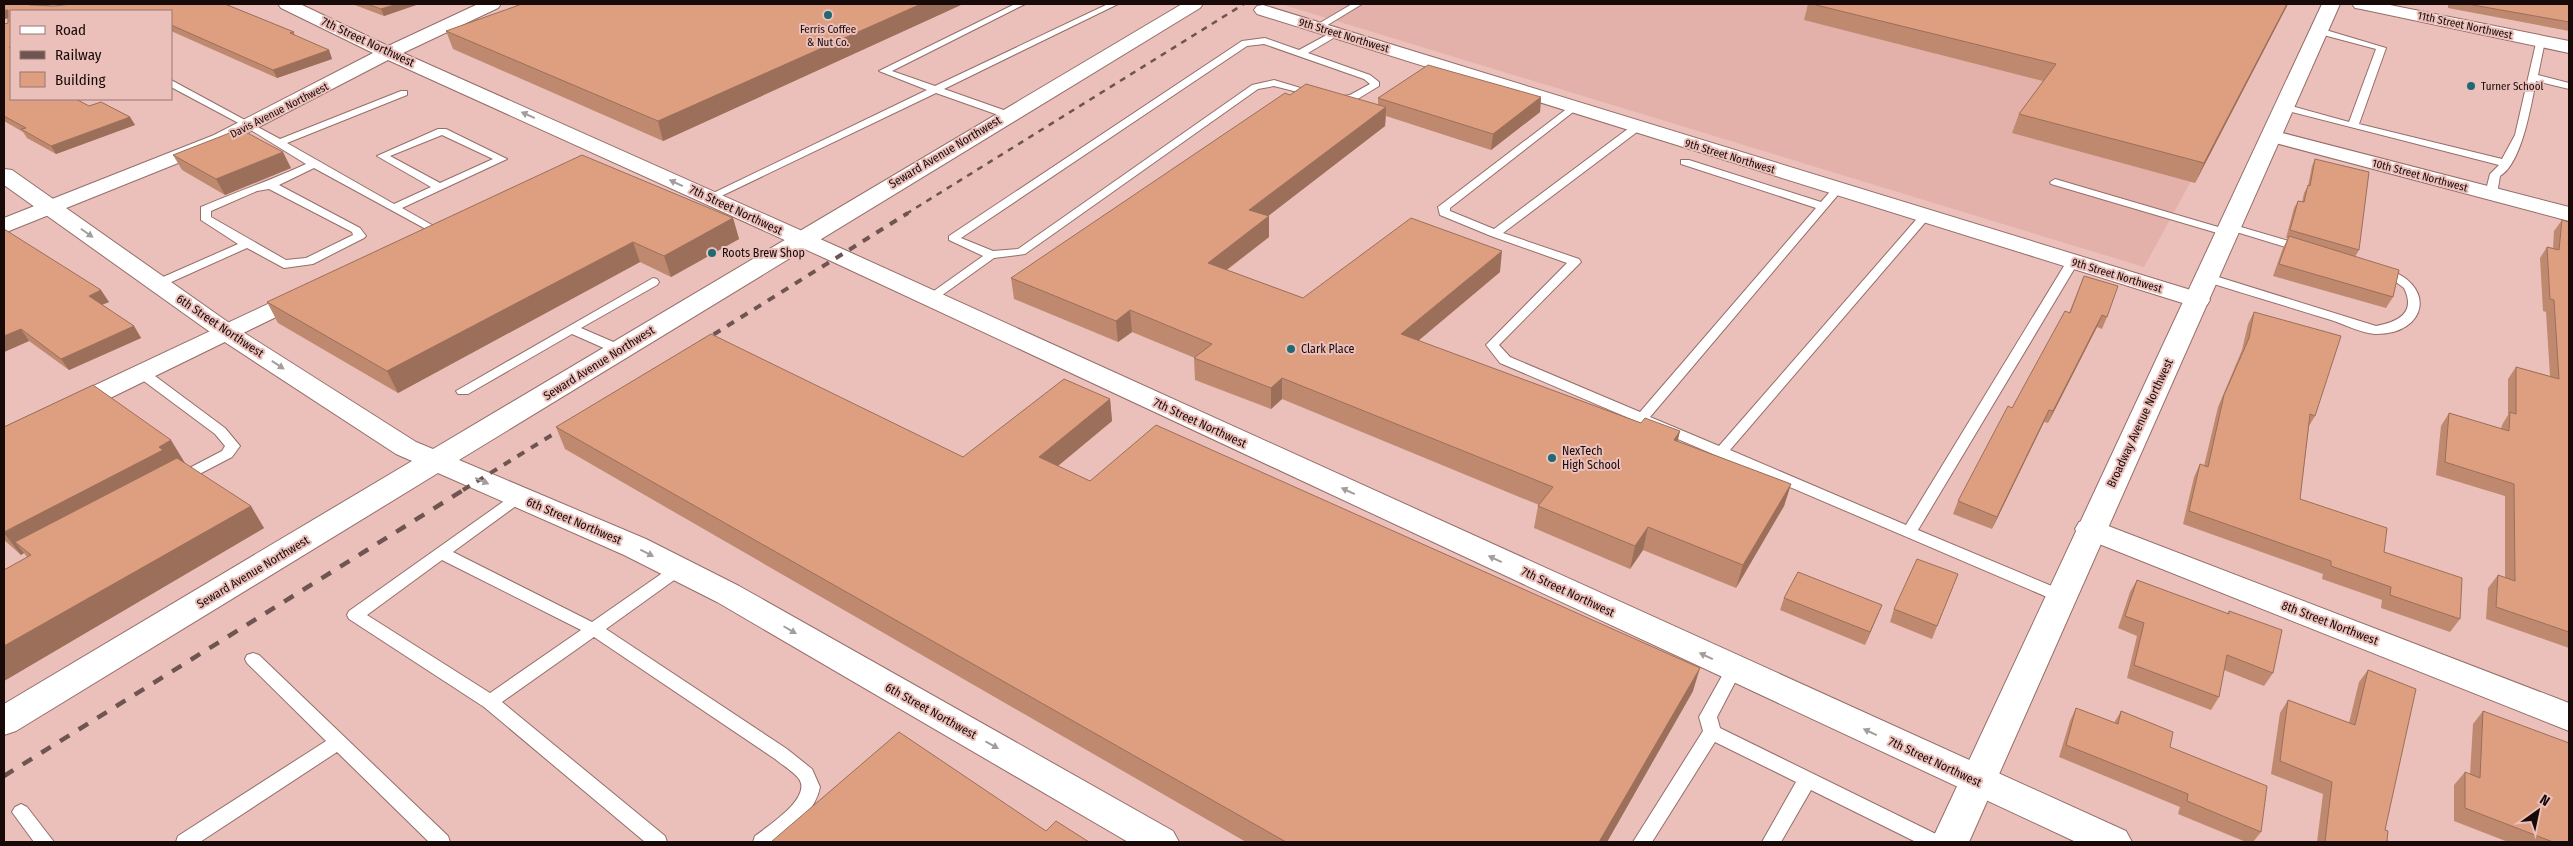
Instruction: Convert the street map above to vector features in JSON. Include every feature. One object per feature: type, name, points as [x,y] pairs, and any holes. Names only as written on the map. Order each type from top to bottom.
[{"type":"street","name":"Davis Avenue Northwest","points":[[4,226],[250,125],[388,52],[492,4]]},
{"type":"street","name":"Seward Avenue Northwest","points":[[4,721],[438,462],[800,239],[1191,4]]},
{"type":"street","name":"Broadway Avenue Northwest","points":[[1950,842],[2090,529],[2203,289],[2331,4]]},
{"type":"street","name":"11th Street Northwest","points":[[2361,4],[2569,47]]},
{"type":"street","name":"7th Street Northwest","points":[[296,5],[388,52],[930,298],[1978,782],[2113,842]]},
{"type":"street","name":"9th Street Northwest","points":[[1263,10],[2073,262],[2203,289]]},
{"type":"street","name":"10th Street Northwest","points":[[2271,136],[2569,214]]},
{"type":"street","points":[[578,163],[605,150]]},
{"type":"street","name":"6th Street Northwest","points":[[4,175],[226,332],[406,448],[635,547],[728,594],[1160,842]]},
{"type":"street","points":[[409,244],[444,227]]},
{"type":"street","points":[[4,439],[322,286]]},
{"type":"street","name":"8th Street Northwest","points":[[2090,529],[2569,717]]},
{"type":"lane","points":[[1008,115],[884,71],[1022,4]]},
{"type":"lane","points":[[709,198],[1114,4]]},
{"type":"lane","points":[[1299,54],[1358,4]]},
{"type":"lane","points":[[2319,31],[2381,48],[2353,126]]},
{"type":"lane","points":[[930,298],[991,255],[1021,252],[1256,87],[1274,83],[1331,100],[1353,98],[1376,84],[1367,77],[1265,41],[1245,43],[953,238],[991,255]]},
{"type":"lane","points":[[2491,194],[2495,174],[2502,170],[2520,135],[2534,78],[2540,41]]},
{"type":"lane","points":[[2534,78],[2569,86]]},
{"type":"lane","points":[[172,84],[250,125],[314,164],[393,208],[444,227]]},
{"type":"lane","points":[[280,143],[404,93]]},
{"type":"lane","points":[[1573,107],[1444,207],[1444,213],[1495,234],[1575,262],[1492,345],[1505,360],[2060,596]]},
{"type":"lane","points":[[2284,107],[2505,163]]},
{"type":"lane","points":[[1495,234],[1637,127]]},
{"type":"lane","points":[[393,208],[440,187],[502,159],[442,130],[382,156],[440,187]]},
{"type":"lane","points":[[1685,162],[1824,207]]},
{"type":"lane","points":[[271,184],[356,230],[360,236],[310,261],[284,264],[205,218],[205,209],[254,188],[271,184],[314,164]]},
{"type":"lane","points":[[2055,182],[2313,251]]},
{"type":"lane","points":[[1642,418],[1838,189]]},
{"type":"lane","points":[[1722,452],[1925,216]]},
{"type":"lane","points":[[158,284],[247,244]]},
{"type":"lane","points":[[1909,532],[2073,262]]},
{"type":"lane","points":[[2203,289],[2375,330],[2392,327],[2405,321],[2412,312],[2413,290],[2395,275],[2368,267]]},
{"type":"lane","points":[[463,391],[653,282]]},
{"type":"lane","points":[[572,329],[620,350]]},
{"type":"lane","points":[[142,373],[220,431],[232,446],[226,454],[172,483]]},
{"type":"lane","points":[[519,497],[355,615],[490,702],[658,842]]},
{"type":"lane","points":[[441,553],[595,630],[782,754],[808,778],[809,798],[803,807],[762,842]]},
{"type":"lane","points":[[490,702],[595,630],[679,569]]},
{"type":"lane","points":[[253,660],[441,842]]},
{"type":"lane","points":[[1642,842],[1712,732],[1708,717],[1734,669]]},
{"type":"lane","points":[[1712,732],[1934,842]]},
{"type":"lane","points":[[185,842],[339,742]]},
{"type":"lane","points":[[1771,842],[1807,780]]},
{"type":"lane","points":[[21,812],[45,842]]},
{"type":"shaded area","points":[[2288,4],[2144,267],[1284,5]]},
{"type":"building","points":[[4,4],[54,6],[72,4],[225,4],[294,32],[290,33],[329,50],[273,70],[172,25],[172,10],[10,10],[10,100],[78,100],[89,106],[101,102],[130,117],[51,146],[21,129],[26,128],[4,116],[4,24],[8,23],[8,10],[4,10]]},
{"type":"building","points":[[367,4],[397,4],[381,9]]},
{"type":"building","points":[[522,4],[921,4],[658,121],[446,31]]},
{"type":"building","points":[[1812,4],[2287,4],[2204,163],[2019,114],[2056,64]]},
{"type":"building","points":[[2467,4],[2569,4],[2569,22]]},
{"type":"building","points":[[1428,65],[1541,97],[1493,134],[1378,98]]},
{"type":"building","name":"Clark Place","points":[[1306,84],[1386,107],[1249,210],[1269,216],[1208,263],[1303,298],[1411,218],[1502,251],[1401,334],[1641,423],[1645,418],[1680,431],[1674,440],[1791,484],[1743,565],[1648,527],[1635,546],[1538,506],[1553,487],[1282,378],[1271,388],[1194,358],[1212,344],[1130,310],[1116,321],[1011,278],[1285,93],[1290,95]]},
{"type":"building","points":[[240,129],[283,152],[216,179],[173,155]]},
{"type":"building","points":[[582,155],[733,218],[664,256],[633,242],[387,371],[267,302]]},
{"type":"building","points":[[2315,159],[2369,172],[2359,250],[2290,230],[2298,201],[2304,202],[2308,185],[2310,186]]},
{"type":"building","points":[[2562,220],[2569,222],[2569,632],[2496,607],[2498,575],[2515,581],[2514,484],[2445,462],[2449,413],[2509,431],[2510,412],[2516,414],[2516,367],[2559,379],[2554,300],[2550,299],[2547,247],[2559,250]]},
{"type":"building","points":[[4,229],[101,290],[89,296],[134,326],[61,359],[21,329],[4,336]]},
{"type":"building","points":[[2289,236],[2399,270],[2393,297],[2279,264]]},
{"type":"building","points":[[2084,276],[2118,286],[2107,317],[2102,315],[2053,411],[2049,410],[1997,517],[1958,501],[2008,406],[2012,408],[2065,311],[2070,313]]},
{"type":"building","points":[[2254,312],[2341,336],[2315,416],[2310,414],[2300,499],[2387,528],[2384,552],[2462,578],[2460,619],[2390,595],[2391,587],[2331,566],[2331,561],[2189,511],[2200,464],[2208,467],[2224,395],[2249,338]]},
{"type":"building","points":[[711,334],[963,457],[1064,379],[1110,399],[1039,457],[1090,481],[1156,425],[1700,668],[1599,842],[1286,842],[556,427]]},
{"type":"building","points":[[93,385],[171,440],[159,447],[163,450],[4,532],[4,427]]},
{"type":"building","points":[[177,458],[251,506],[4,646],[4,570],[31,555],[15,542]]},
{"type":"building","points":[[1917,559],[1958,574],[1937,626],[1894,609]]},
{"type":"building","points":[[1798,572],[1882,605],[1870,632],[1784,598]]},
{"type":"building","points":[[2137,580],[2229,614],[2229,611],[2282,630],[2273,673],[2227,655],[2219,697],[2134,665],[2144,623],[2125,616]]},
{"type":"building","points":[[2368,670],[2416,689],[2385,830],[2388,831],[2387,841],[2391,842],[2325,842],[2332,782],[2280,761],[2288,700],[2355,725]]},
{"type":"building","points":[[2076,708],[2118,724],[2121,711],[2173,732],[2170,747],[2267,786],[2261,832],[2187,801],[2188,794],[2066,745]]},
{"type":"building","points":[[2483,711],[2569,743],[2569,842],[2553,842],[2465,808],[2465,772],[2480,778]]},
{"type":"building","points":[[899,732],[1046,831],[1056,821],[1089,842],[771,842]]},
{"type":"railway","points":[[906,214],[1244,4]]},
{"type":"railway","points":[[700,343],[908,213]]},
{"type":"railway","points":[[463,490],[568,425]]},
{"type":"railway","points":[[4,776],[465,489]]},
{"type":"place","name":"Ferris Coffee & Nut Co.","points":[[828,15]]},
{"type":"place","name":"Turner School","points":[[2471,86]]},
{"type":"place","name":"Roots Brew Shop","points":[[712,253]]},
{"type":"place","name":"Clark Place","points":[[1291,349]]},
{"type":"place","name":"NexTech High School","points":[[1552,458]]}]
